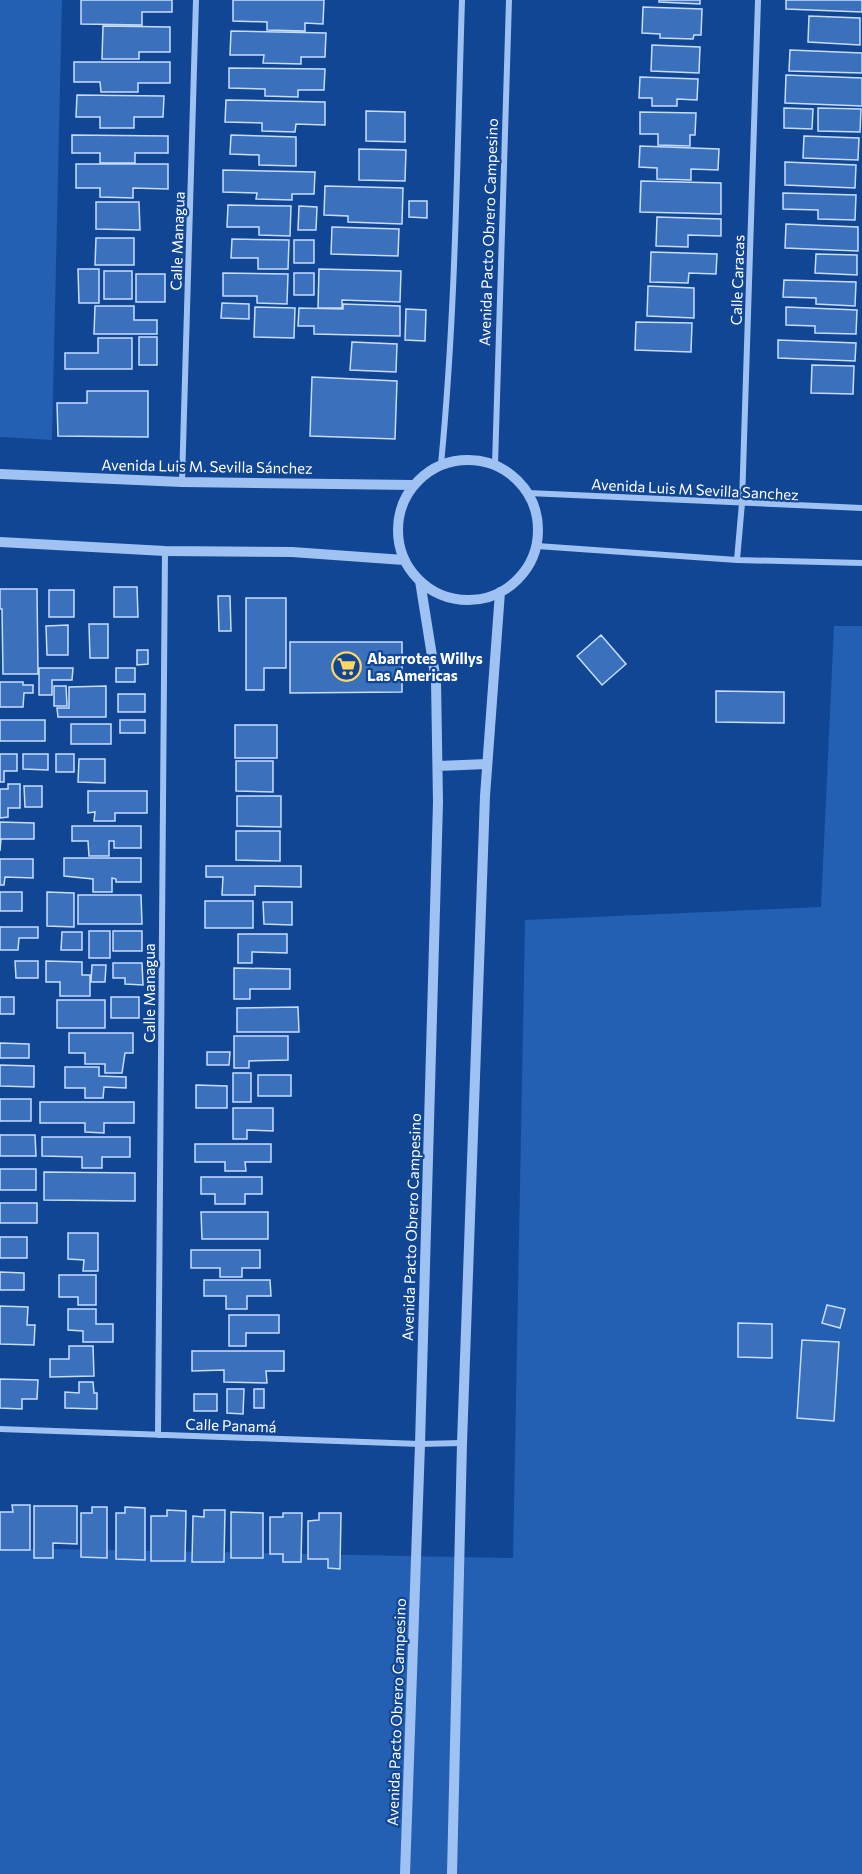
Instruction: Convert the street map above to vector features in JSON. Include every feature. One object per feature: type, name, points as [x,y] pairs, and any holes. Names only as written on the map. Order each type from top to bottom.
[{"type":"street","name":"Calle Managua","points":[[182,483],[196,0]]},
{"type":"street","points":[[441,464],[446,416],[453,262],[462,0]]},
{"type":"street","name":"Avenida Pacto Obrero Campesino","points":[[495,465],[509,0]]},
{"type":"street","name":"Calle Caracas","points":[[736,560],[742,504],[758,0]]},
{"type":"street","points":[[468,459],[495,465],[513,476],[528,493],[537,518],[537,546],[523,573],[500,592],[473,600],[444,596],[420,581],[405,560],[397,535],[401,508],[413,485],[441,464],[468,459]]},
{"type":"street","name":"Avenida Luis M. Sevilla Sánchez","points":[[0,474],[182,483],[413,485]]},
{"type":"street","name":"Avenida Luis M Sevilla Sanchez","points":[[528,493],[862,508]]},
{"type":"street","points":[[0,542],[165,551],[292,552],[405,560]]},
{"type":"street","points":[[537,546],[736,560],[862,563]]},
{"type":"street","name":"Calle Managua","points":[[158,1435],[165,551]]},
{"type":"street","name":"Avenida Pacto Obrero Campesino","points":[[405,1874],[438,802],[436,681],[420,581]]},
{"type":"street","points":[[452,1874],[462,1443],[487,764],[500,592]]},
{"type":"street","points":[[438,766],[487,764]]},
{"type":"street","name":"Calle Panamá","points":[[0,1429],[420,1444],[462,1443]]},
{"type":"shaded area","points":[[0,0],[62,0],[52,440],[0,437]]},
{"type":"shaded area","points":[[834,626],[862,626],[862,1874],[0,1874],[0,1548],[513,1558],[525,920],[821,907]]},
{"type":"building","points":[[81,0],[172,0],[172,12],[142,12],[142,25],[81,24]]},
{"type":"building","points":[[233,0],[324,0],[323,24],[305,23],[305,31],[267,30],[267,22],[233,21]]},
{"type":"building","points":[[659,0],[700,0],[700,4],[659,2]]},
{"type":"building","points":[[786,0],[862,0],[862,12],[786,9]]},
{"type":"building","points":[[643,7],[702,9],[701,35],[694,35],[693,39],[660,38],[660,34],[642,33]]},
{"type":"building","points":[[809,16],[860,18],[860,45],[808,42]]},
{"type":"building","points":[[103,26],[170,27],[170,52],[139,52],[139,59],[102,59]]},
{"type":"building","points":[[231,31],[326,33],[325,57],[301,57],[301,64],[263,63],[264,55],[230,55]]},
{"type":"building","points":[[652,45],[700,47],[699,73],[651,71]]},
{"type":"building","points":[[790,50],[862,53],[862,73],[789,71]]},
{"type":"building","points":[[74,62],[170,62],[170,83],[138,83],[138,92],[101,92],[100,82],[74,82]]},
{"type":"building","points":[[229,68],[325,69],[324,90],[298,90],[298,97],[265,96],[265,89],[229,88]]},
{"type":"building","points":[[786,75],[862,78],[862,106],[785,103]]},
{"type":"building","points":[[640,77],[698,79],[697,100],[677,99],[677,106],[652,106],[652,98],[639,98]]},
{"type":"building","points":[[77,95],[164,96],[163,117],[134,117],[134,128],[100,128],[100,117],[76,117]]},
{"type":"building","points":[[226,100],[325,102],[325,125],[296,124],[295,132],[262,131],[262,123],[225,122]]},
{"type":"building","points":[[784,108],[813,109],[812,129],[784,128]]},
{"type":"building","points":[[818,108],[861,109],[860,132],[818,131]]},
{"type":"building","points":[[366,111],[405,112],[405,142],[366,141]]},
{"type":"building","points":[[640,112],[696,113],[695,135],[690,135],[690,146],[658,145],[658,134],[640,134]]},
{"type":"building","points":[[72,135],[168,136],[168,153],[135,153],[135,163],[100,163],[100,153],[72,153]]},
{"type":"building","points":[[231,135],[296,137],[296,166],[259,165],[259,155],[230,154]]},
{"type":"building","points":[[804,136],[859,138],[858,160],[803,158]]},
{"type":"building","points":[[640,146],[719,149],[718,170],[691,169],[691,180],[657,179],[657,168],[639,167]]},
{"type":"building","points":[[359,149],[406,150],[405,181],[359,180]]},
{"type":"building","points":[[785,162],[856,165],[855,188],[785,185]]},
{"type":"building","points":[[76,164],[168,164],[168,189],[133,188],[133,198],[100,197],[100,188],[76,188]]},
{"type":"building","points":[[223,170],[315,172],[314,194],[292,194],[292,200],[256,199],[257,193],[223,192]]},
{"type":"building","points":[[641,181],[721,183],[721,214],[640,212]]},
{"type":"building","points":[[325,186],[403,188],[402,224],[348,222],[348,216],[324,215]]},
{"type":"building","points":[[783,193],[856,195],[855,220],[818,219],[818,210],[783,209]]},
{"type":"building","points":[[409,201],[427,201],[427,218],[409,217]]},
{"type":"building","points":[[96,202],[139,202],[140,230],[96,229]]},
{"type":"building","points":[[228,205],[291,206],[290,236],[259,235],[259,227],[227,227]]},
{"type":"building","points":[[299,206],[317,207],[316,230],[298,230]]},
{"type":"building","points":[[657,217],[721,219],[721,236],[688,235],[688,247],[656,246]]},
{"type":"building","points":[[786,224],[858,227],[858,251],[785,248]]},
{"type":"building","points":[[332,227],[399,229],[398,256],[331,254]]},
{"type":"building","points":[[96,238],[134,238],[134,265],[95,265]]},
{"type":"building","points":[[232,239],[289,240],[288,269],[258,269],[258,258],[231,258]]},
{"type":"building","points":[[294,240],[314,240],[314,263],[294,263]]},
{"type":"building","points":[[651,252],[717,254],[716,274],[689,273],[688,283],[650,282]]},
{"type":"building","points":[[816,254],[857,255],[857,275],[815,273]]},
{"type":"building","points":[[78,269],[99,269],[99,303],[79,303]]},
{"type":"building","points":[[319,269],[401,271],[400,302],[342,300],[342,308],[318,308]]},
{"type":"building","points":[[104,271],[132,271],[132,299],[104,299]]},
{"type":"building","points":[[223,273],[288,274],[287,304],[257,303],[257,296],[223,296]]},
{"type":"building","points":[[294,273],[314,273],[314,295],[294,295]]},
{"type":"building","points":[[136,274],[165,274],[165,302],[136,302]]},
{"type":"building","points":[[784,280],[856,282],[855,306],[816,304],[816,298],[783,297]]},
{"type":"building","points":[[648,286],[694,288],[694,318],[647,316]]},
{"type":"building","points":[[222,303],[249,304],[249,319],[221,318]]},
{"type":"building","points":[[343,304],[400,306],[400,336],[314,334],[314,326],[298,326],[299,308],[343,309]]},
{"type":"building","points":[[95,306],[134,306],[134,320],[157,320],[157,334],[94,334]]},
{"type":"building","points":[[255,307],[295,308],[294,338],[254,337]]},
{"type":"building","points":[[786,307],[857,310],[856,334],[815,333],[815,326],[786,325]]},
{"type":"building","points":[[406,309],[426,310],[425,341],[405,340]]},
{"type":"building","points":[[636,322],[692,323],[691,352],[635,350]]},
{"type":"building","points":[[139,337],[157,337],[157,365],[139,365]]},
{"type":"building","points":[[98,338],[132,338],[132,369],[65,369],[65,353],[98,353]]},
{"type":"building","points":[[778,340],[856,343],[855,361],[778,358]]},
{"type":"building","points":[[352,342],[397,344],[396,372],[350,370]]},
{"type":"building","points":[[812,365],[854,366],[853,394],[811,393]]},
{"type":"building","points":[[312,377],[397,381],[395,439],[310,436]]},
{"type":"building","points":[[87,391],[148,391],[148,437],[58,436],[57,403],[87,403]]},
{"type":"building","points":[[114,587],[137,587],[138,617],[114,617]]},
{"type":"building","points":[[0,589],[37,589],[38,674],[3,674]]},
{"type":"building","points":[[49,590],[74,590],[74,617],[49,617]]},
{"type":"building","points":[[218,596],[230,596],[231,631],[219,631]]},
{"type":"building","points":[[246,598],[286,598],[286,668],[264,668],[264,690],[246,690]]},
{"type":"building","points":[[89,624],[108,624],[108,658],[90,658]]},
{"type":"building","points":[[68,625],[68,655],[47,655],[46,626]]},
{"type":"building","points":[[601,635],[626,664],[602,685],[577,656]]},
{"type":"building","name":"Abarrotes Willys Las Americas","points":[[290,642],[402,642],[402,692],[290,693]]},
{"type":"building","points":[[137,650],[148,650],[148,664],[137,665]]},
{"type":"building","points":[[39,668],[73,668],[72,680],[52,680],[52,695],[39,695]]},
{"type":"building","points":[[116,668],[135,668],[135,682],[116,682]]},
{"type":"building","points":[[0,682],[23,682],[23,685],[33,685],[33,693],[24,693],[23,707],[0,707]]},
{"type":"building","points":[[54,686],[66,686],[67,706],[54,706]]},
{"type":"building","points":[[106,686],[106,717],[58,717],[57,708],[69,708],[69,687]]},
{"type":"building","points":[[716,691],[784,692],[784,723],[716,722]]},
{"type":"building","points":[[118,694],[145,694],[145,712],[118,712]]},
{"type":"building","points":[[0,720],[45,720],[45,741],[0,741]]},
{"type":"building","points":[[120,720],[145,720],[145,733],[120,733]]},
{"type":"building","points":[[71,724],[111,724],[111,744],[71,744]]},
{"type":"building","points":[[235,725],[277,725],[277,758],[235,758]]},
{"type":"building","points":[[0,754],[17,754],[17,771],[4,771],[4,782],[0,782]]},
{"type":"building","points":[[23,754],[48,754],[48,770],[23,769]]},
{"type":"building","points":[[56,754],[74,754],[74,772],[56,772]]},
{"type":"building","points":[[79,759],[105,759],[105,783],[78,782]]},
{"type":"building","points":[[236,761],[273,761],[273,792],[236,791]]},
{"type":"building","points":[[8,784],[20,784],[20,808],[8,808],[8,817],[0,818],[0,789],[8,789]]},
{"type":"building","points":[[24,786],[42,786],[42,807],[25,807]]},
{"type":"building","points":[[88,791],[147,791],[147,813],[115,813],[115,821],[94,821],[95,812],[88,813]]},
{"type":"building","points":[[237,796],[281,796],[281,827],[237,826]]},
{"type":"building","points":[[0,822],[34,823],[34,839],[1,839],[0,851]]},
{"type":"building","points":[[72,826],[141,826],[141,848],[114,848],[114,841],[109,841],[109,856],[89,856],[88,841],[72,841]]},
{"type":"building","points":[[236,831],[280,831],[280,861],[236,860]]},
{"type":"building","points":[[64,858],[141,858],[141,882],[116,882],[116,879],[112,878],[112,892],[93,892],[93,879],[64,876]]},
{"type":"building","points":[[0,859],[33,859],[33,878],[5,877],[4,885],[0,885]]},
{"type":"building","points":[[206,866],[301,866],[301,887],[255,886],[255,895],[222,895],[223,877],[206,877]]},
{"type":"building","points":[[0,892],[22,892],[22,911],[0,911]]},
{"type":"building","points":[[47,892],[74,893],[74,927],[47,926]]},
{"type":"building","points":[[78,895],[141,895],[142,924],[78,924]]},
{"type":"building","points":[[205,901],[253,901],[253,928],[205,928]]},
{"type":"building","points":[[263,902],[292,902],[292,925],[264,924]]},
{"type":"building","points":[[0,927],[38,927],[38,938],[19,938],[18,950],[0,950]]},
{"type":"building","points":[[89,931],[110,931],[110,958],[89,958]]},
{"type":"building","points":[[113,931],[142,931],[142,951],[113,951]]},
{"type":"building","points":[[62,932],[82,932],[82,950],[61,950]]},
{"type":"building","points":[[238,934],[287,934],[287,953],[252,952],[252,963],[238,963]]},
{"type":"building","points":[[15,961],[38,961],[38,978],[16,978]]},
{"type":"building","points":[[46,961],[82,962],[82,975],[90,975],[90,996],[60,996],[60,982],[46,982]]},
{"type":"building","points":[[113,963],[142,963],[143,985],[125,984],[125,978],[113,978]]},
{"type":"building","points":[[92,965],[106,965],[105,982],[91,982]]},
{"type":"building","points":[[234,968],[290,969],[290,989],[250,989],[250,999],[234,999]]},
{"type":"building","points":[[0,997],[14,997],[14,1014],[0,1014]]},
{"type":"building","points":[[111,997],[139,997],[139,1018],[111,1018]]},
{"type":"building","points":[[57,1000],[105,1000],[105,1028],[57,1028]]},
{"type":"building","points":[[298,1007],[299,1032],[237,1032],[237,1008]]},
{"type":"building","points":[[69,1033],[133,1033],[133,1053],[125,1053],[122,1073],[105,1073],[105,1064],[85,1064],[85,1053],[69,1053]]},
{"type":"building","points":[[234,1036],[288,1036],[288,1060],[249,1061],[249,1068],[234,1068]]},
{"type":"building","points":[[0,1043],[29,1044],[29,1058],[0,1058]]},
{"type":"building","points":[[207,1052],[230,1052],[229,1065],[207,1065]]},
{"type":"building","points":[[0,1065],[34,1066],[34,1087],[0,1086]]},
{"type":"building","points":[[65,1067],[99,1067],[99,1076],[126,1077],[126,1088],[104,1087],[103,1098],[85,1098],[85,1088],[65,1088]]},
{"type":"building","points":[[233,1073],[251,1073],[251,1102],[233,1102]]},
{"type":"building","points":[[258,1075],[291,1075],[291,1096],[258,1096]]},
{"type":"building","points":[[196,1085],[227,1086],[227,1108],[196,1108]]},
{"type":"building","points":[[0,1099],[31,1099],[31,1121],[0,1121]]},
{"type":"building","points":[[40,1102],[134,1102],[134,1123],[104,1123],[104,1133],[85,1132],[85,1123],[40,1123]]},
{"type":"building","points":[[233,1108],[273,1108],[273,1131],[247,1130],[247,1139],[233,1139]]},
{"type":"building","points":[[0,1135],[35,1135],[36,1156],[0,1156]]},
{"type":"building","points":[[42,1137],[130,1137],[130,1157],[102,1157],[102,1168],[82,1168],[82,1157],[42,1156]]},
{"type":"building","points":[[195,1144],[271,1144],[271,1162],[245,1162],[246,1171],[225,1171],[225,1162],[195,1162]]},
{"type":"building","points":[[0,1169],[36,1169],[36,1190],[0,1190]]},
{"type":"building","points":[[44,1172],[135,1173],[135,1201],[44,1200]]},
{"type":"building","points":[[201,1177],[262,1177],[262,1194],[245,1194],[245,1204],[215,1204],[215,1194],[201,1194]]},
{"type":"building","points":[[0,1203],[37,1203],[37,1223],[0,1223]]},
{"type":"building","points":[[201,1212],[268,1212],[268,1239],[202,1239]]},
{"type":"building","points":[[68,1233],[98,1233],[98,1271],[83,1271],[84,1260],[68,1259]]},
{"type":"building","points":[[0,1237],[27,1237],[27,1258],[0,1258]]},
{"type":"building","points":[[191,1250],[260,1250],[260,1268],[242,1268],[242,1277],[220,1277],[220,1268],[191,1268]]},
{"type":"building","points":[[0,1272],[24,1273],[24,1290],[0,1290]]},
{"type":"building","points":[[59,1275],[96,1275],[96,1305],[78,1305],[78,1297],[59,1297]]},
{"type":"building","points":[[204,1280],[270,1280],[271,1296],[247,1296],[247,1309],[226,1309],[226,1296],[204,1296]]},
{"type":"building","points":[[827,1305],[845,1309],[840,1328],[822,1323]]},
{"type":"building","points":[[0,1306],[28,1307],[27,1325],[35,1325],[34,1345],[0,1344]]},
{"type":"building","points":[[68,1309],[96,1309],[96,1324],[113,1324],[113,1342],[83,1342],[83,1331],[68,1330]]},
{"type":"building","points":[[229,1315],[279,1315],[279,1333],[246,1333],[246,1346],[229,1346]]},
{"type":"building","points":[[738,1323],[772,1324],[772,1358],[738,1357]]},
{"type":"building","points":[[802,1340],[839,1342],[834,1421],[797,1418]]},
{"type":"building","points":[[69,1346],[93,1346],[94,1376],[50,1377],[50,1359],[69,1359]]},
{"type":"building","points":[[192,1351],[284,1351],[284,1371],[266,1371],[267,1383],[224,1382],[224,1370],[192,1371]]},
{"type":"building","points":[[0,1379],[38,1380],[37,1399],[22,1399],[22,1409],[0,1408]]},
{"type":"building","points":[[79,1382],[93,1382],[94,1393],[97,1393],[97,1409],[65,1408],[65,1392],[79,1393]]},
{"type":"building","points":[[227,1389],[244,1389],[243,1414],[227,1413]]},
{"type":"building","points":[[254,1389],[264,1389],[264,1408],[254,1408]]},
{"type":"building","points":[[194,1394],[217,1394],[217,1411],[194,1411]]},
{"type":"building","points":[[12,1505],[30,1505],[30,1550],[0,1550],[0,1512],[13,1512]]},
{"type":"building","points":[[34,1506],[77,1506],[77,1544],[53,1543],[53,1558],[34,1558]]},
{"type":"building","points":[[92,1507],[107,1507],[107,1558],[81,1557],[81,1513],[92,1513]]},
{"type":"building","points":[[125,1507],[145,1508],[145,1560],[116,1559],[116,1513],[125,1513]]},
{"type":"building","points":[[167,1510],[186,1511],[185,1561],[151,1561],[151,1516],[167,1516]]},
{"type":"building","points":[[204,1510],[225,1510],[224,1562],[192,1562],[193,1516],[204,1517]]},
{"type":"building","points":[[231,1512],[263,1513],[263,1558],[231,1558]]},
{"type":"building","points":[[283,1513],[302,1513],[301,1562],[283,1562],[283,1554],[270,1554],[270,1517],[283,1517]]},
{"type":"building","points":[[319,1513],[341,1513],[340,1569],[328,1568],[328,1559],[308,1559],[308,1521],[319,1520]]},
{"type":"place","name":"Abarrotes Willys Las Americas","points":[[346,667]]}]
